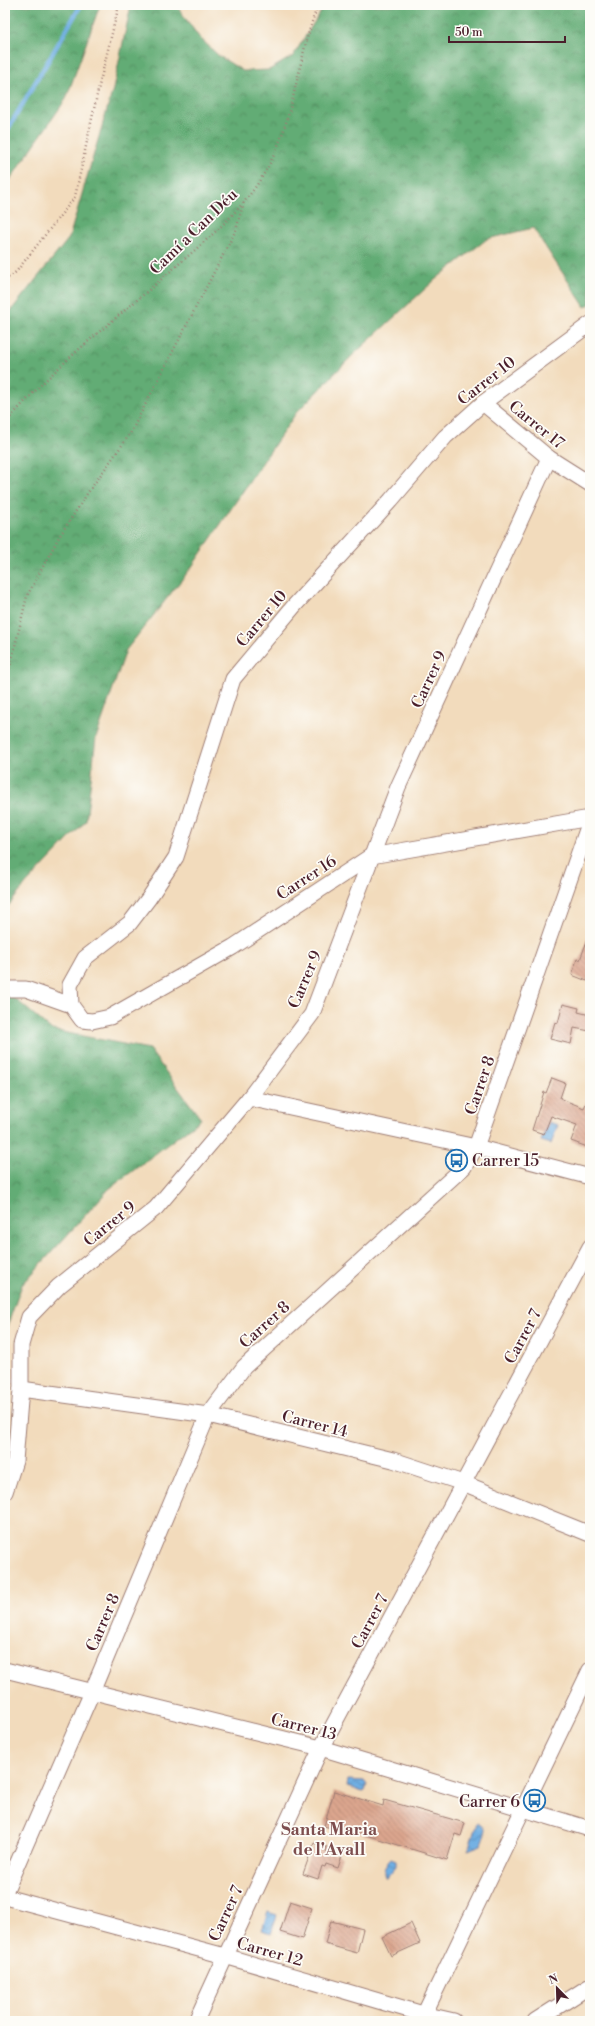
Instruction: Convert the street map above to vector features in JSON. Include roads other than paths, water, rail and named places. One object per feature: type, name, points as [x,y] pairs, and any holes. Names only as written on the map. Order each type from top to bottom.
[{"type":"street","name":"Carrer 10","points":[[71,1005],[70,985],[85,958],[130,923],[149,898],[176,857],[233,679],[294,606],[391,500],[445,437],[483,403],[590,324]]},
{"type":"street","name":"Carrer 17","points":[[483,403],[549,458],[590,484]]},
{"type":"street","name":"Carrer 9","points":[[5,1492],[15,1461],[21,1389],[21,1345],[29,1317],[59,1286],[156,1208],[249,1098],[312,1014],[398,787],[549,458]]},
{"type":"street","name":"Carrer 16","points":[[71,1005],[82,1020],[92,1021],[110,1017],[233,947],[371,856],[590,819]]},
{"type":"street","name":"Carrer 8","points":[[5,1892],[92,1692],[208,1415],[244,1367],[464,1167],[476,1147],[590,819]]},
{"type":"street","points":[[5,989],[26,989],[71,1005]]},
{"type":"street","points":[[249,1098],[476,1147],[590,1176]]},
{"type":"street","name":"Carrer 7","points":[[196,2021],[321,1748],[590,1247]]},
{"type":"street","name":"Carrer 14","points":[[21,1389],[208,1415],[393,1460],[463,1483],[590,1534]]},
{"type":"street","name":"Carrer 13","points":[[5,1670],[321,1748],[590,1829]]},
{"type":"street","points":[[422,2018],[522,1808],[590,1670]]},
{"type":"street","name":"Carrer 12","points":[[5,1897],[225,1956],[422,2018],[454,2021]]},
{"type":"street","points":[[535,2021],[590,1986]]},
{"type":"water","points":[[549,1122],[558,1125],[551,1144],[541,1141]]},
{"type":"water","points":[[348,1780],[364,1781],[367,1785],[365,1791],[363,1792],[347,1787]]},
{"type":"water","points":[[477,1823],[483,1827],[485,1832],[484,1839],[481,1845],[468,1850]]},
{"type":"water","points":[[391,1858],[396,1860],[396,1866],[386,1878],[384,1873],[385,1868],[387,1862]]},
{"type":"water","points":[[268,1912],[277,1915],[271,1933],[262,1930]]},
{"type":"waterway","points":[[5,134],[81,5]]},
{"type":"place","name":"Carrer 15","points":[[456,1160]]},
{"type":"place","name":"Carrer 6","points":[[535,1801]]},
{"type":"district","name":"Santa Maria de l'Avall","points":[[329,1839]]}]
